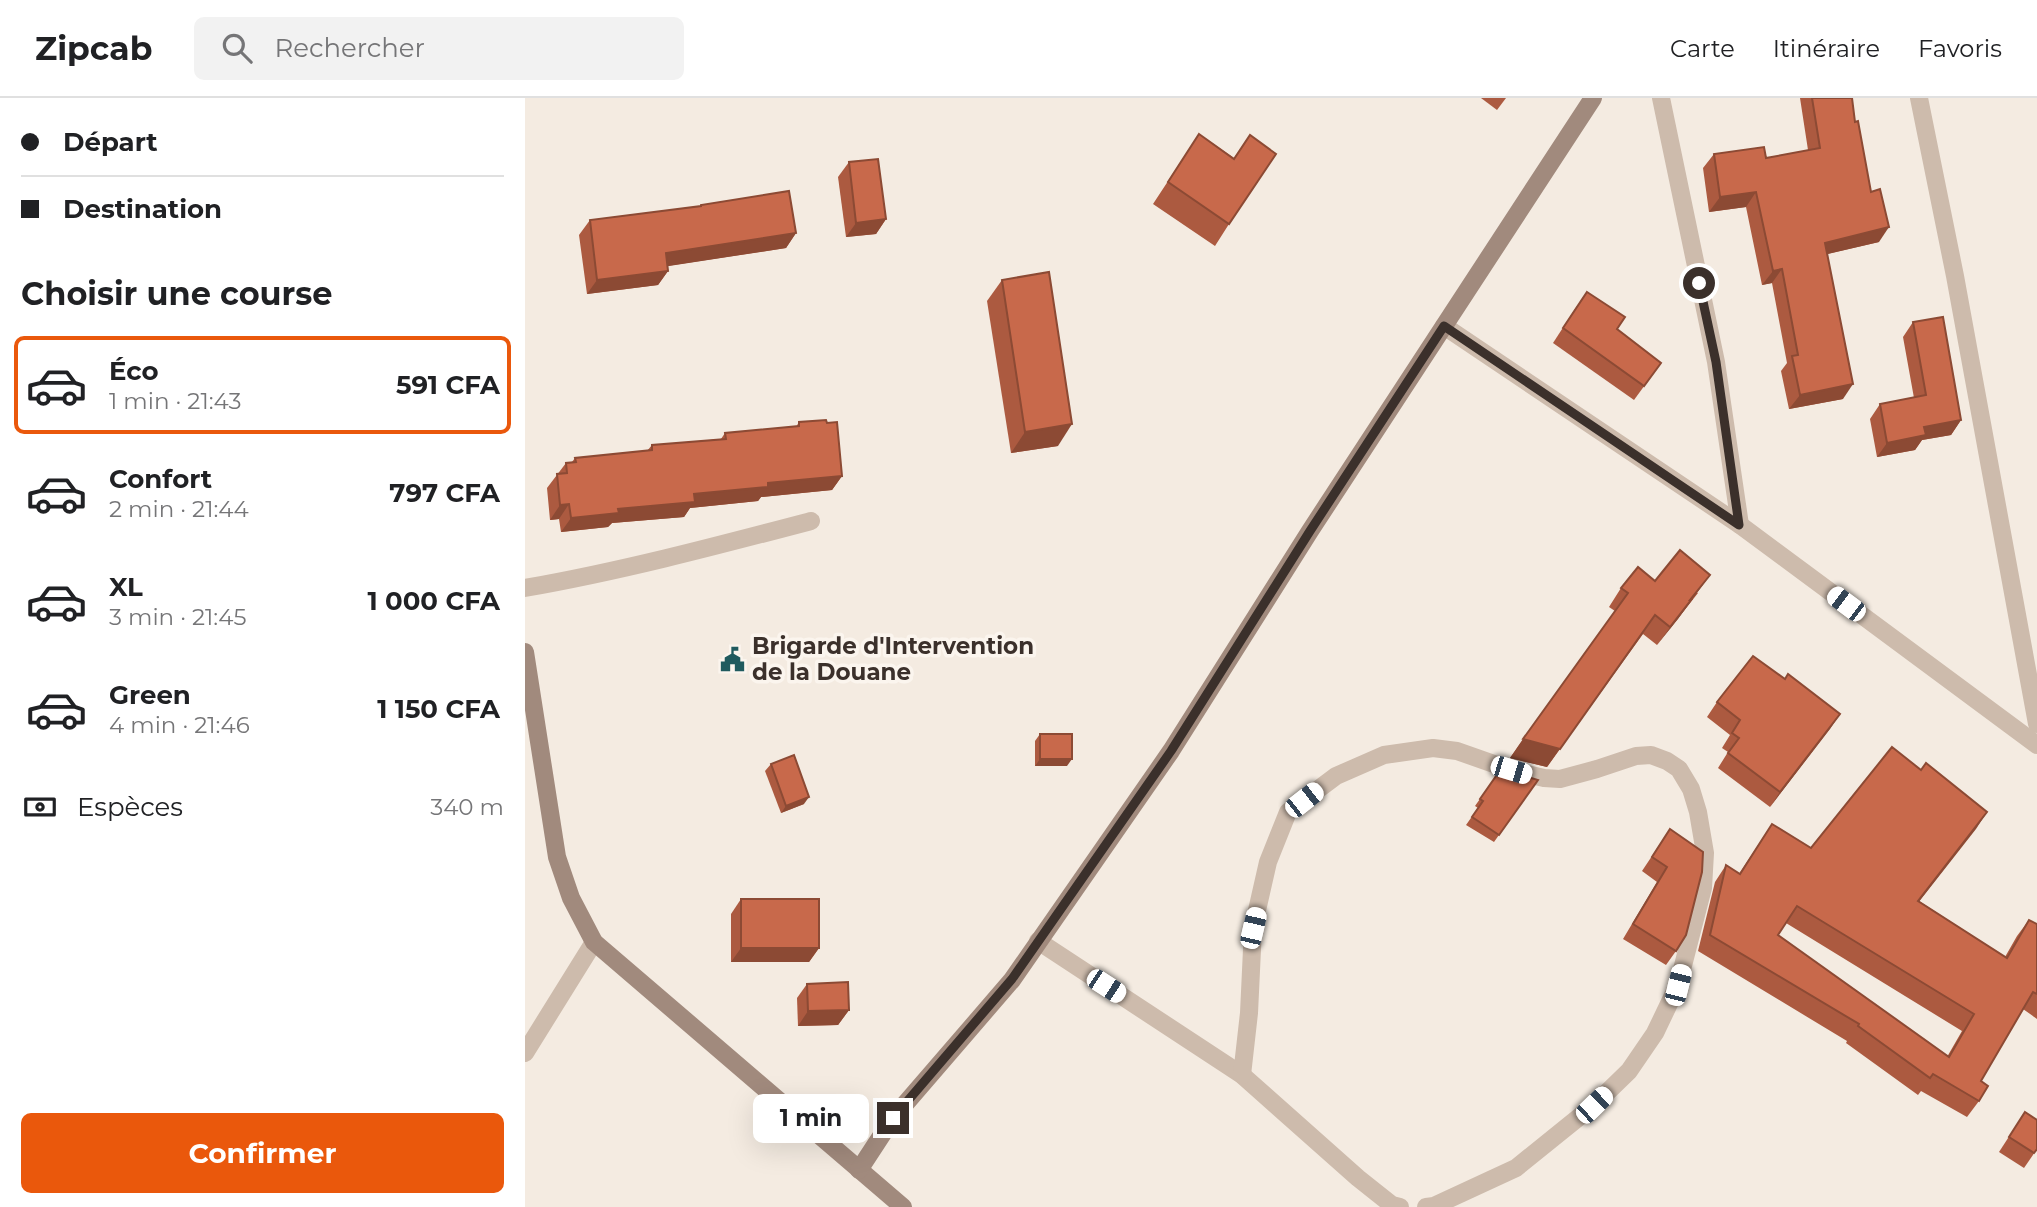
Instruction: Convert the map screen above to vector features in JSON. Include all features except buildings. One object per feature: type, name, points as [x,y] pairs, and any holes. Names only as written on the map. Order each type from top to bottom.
[{"type":"street","points":[[859,1170],[893,1118],[1012,979],[1171,751],[1310,531],[1593,98]]},
{"type":"street","points":[[1661,98],[1716,362],[1739,525]]},
{"type":"street","points":[[1919,98],[1955,276],[2037,724]]},
{"type":"street","points":[[1444,326],[1739,525],[2037,745]]},
{"type":"street","points":[[525,588],[681,556],[811,521]]},
{"type":"street","points":[[525,652],[557,857],[571,898],[594,942],[903,1207]]},
{"type":"street","points":[[1241,1075],[1249,1013],[1253,928],[1268,862],[1288,812],[1336,776],[1384,755],[1433,748],[1457,751],[1511,770],[1544,778],[1560,779],[1636,756],[1651,755],[1679,769],[1691,789],[1698,812],[1705,853],[1703,888],[1678,985],[1655,1033],[1629,1071],[1594,1105],[1516,1168],[1434,1206],[1426,1207]]},
{"type":"street","points":[[1038,941],[1241,1075],[1358,1178],[1392,1205],[1400,1207]]},
{"type":"street","points":[[525,1053],[594,942]]},
{"type":"place","name":"Brigarde d'Intervention de la Douane","points":[[732,659]]},
{"type":"route","points":[[893,1118],[1012,979],[1171,751],[1444,326],[1739,525],[1716,362],[1699,283]]}]
